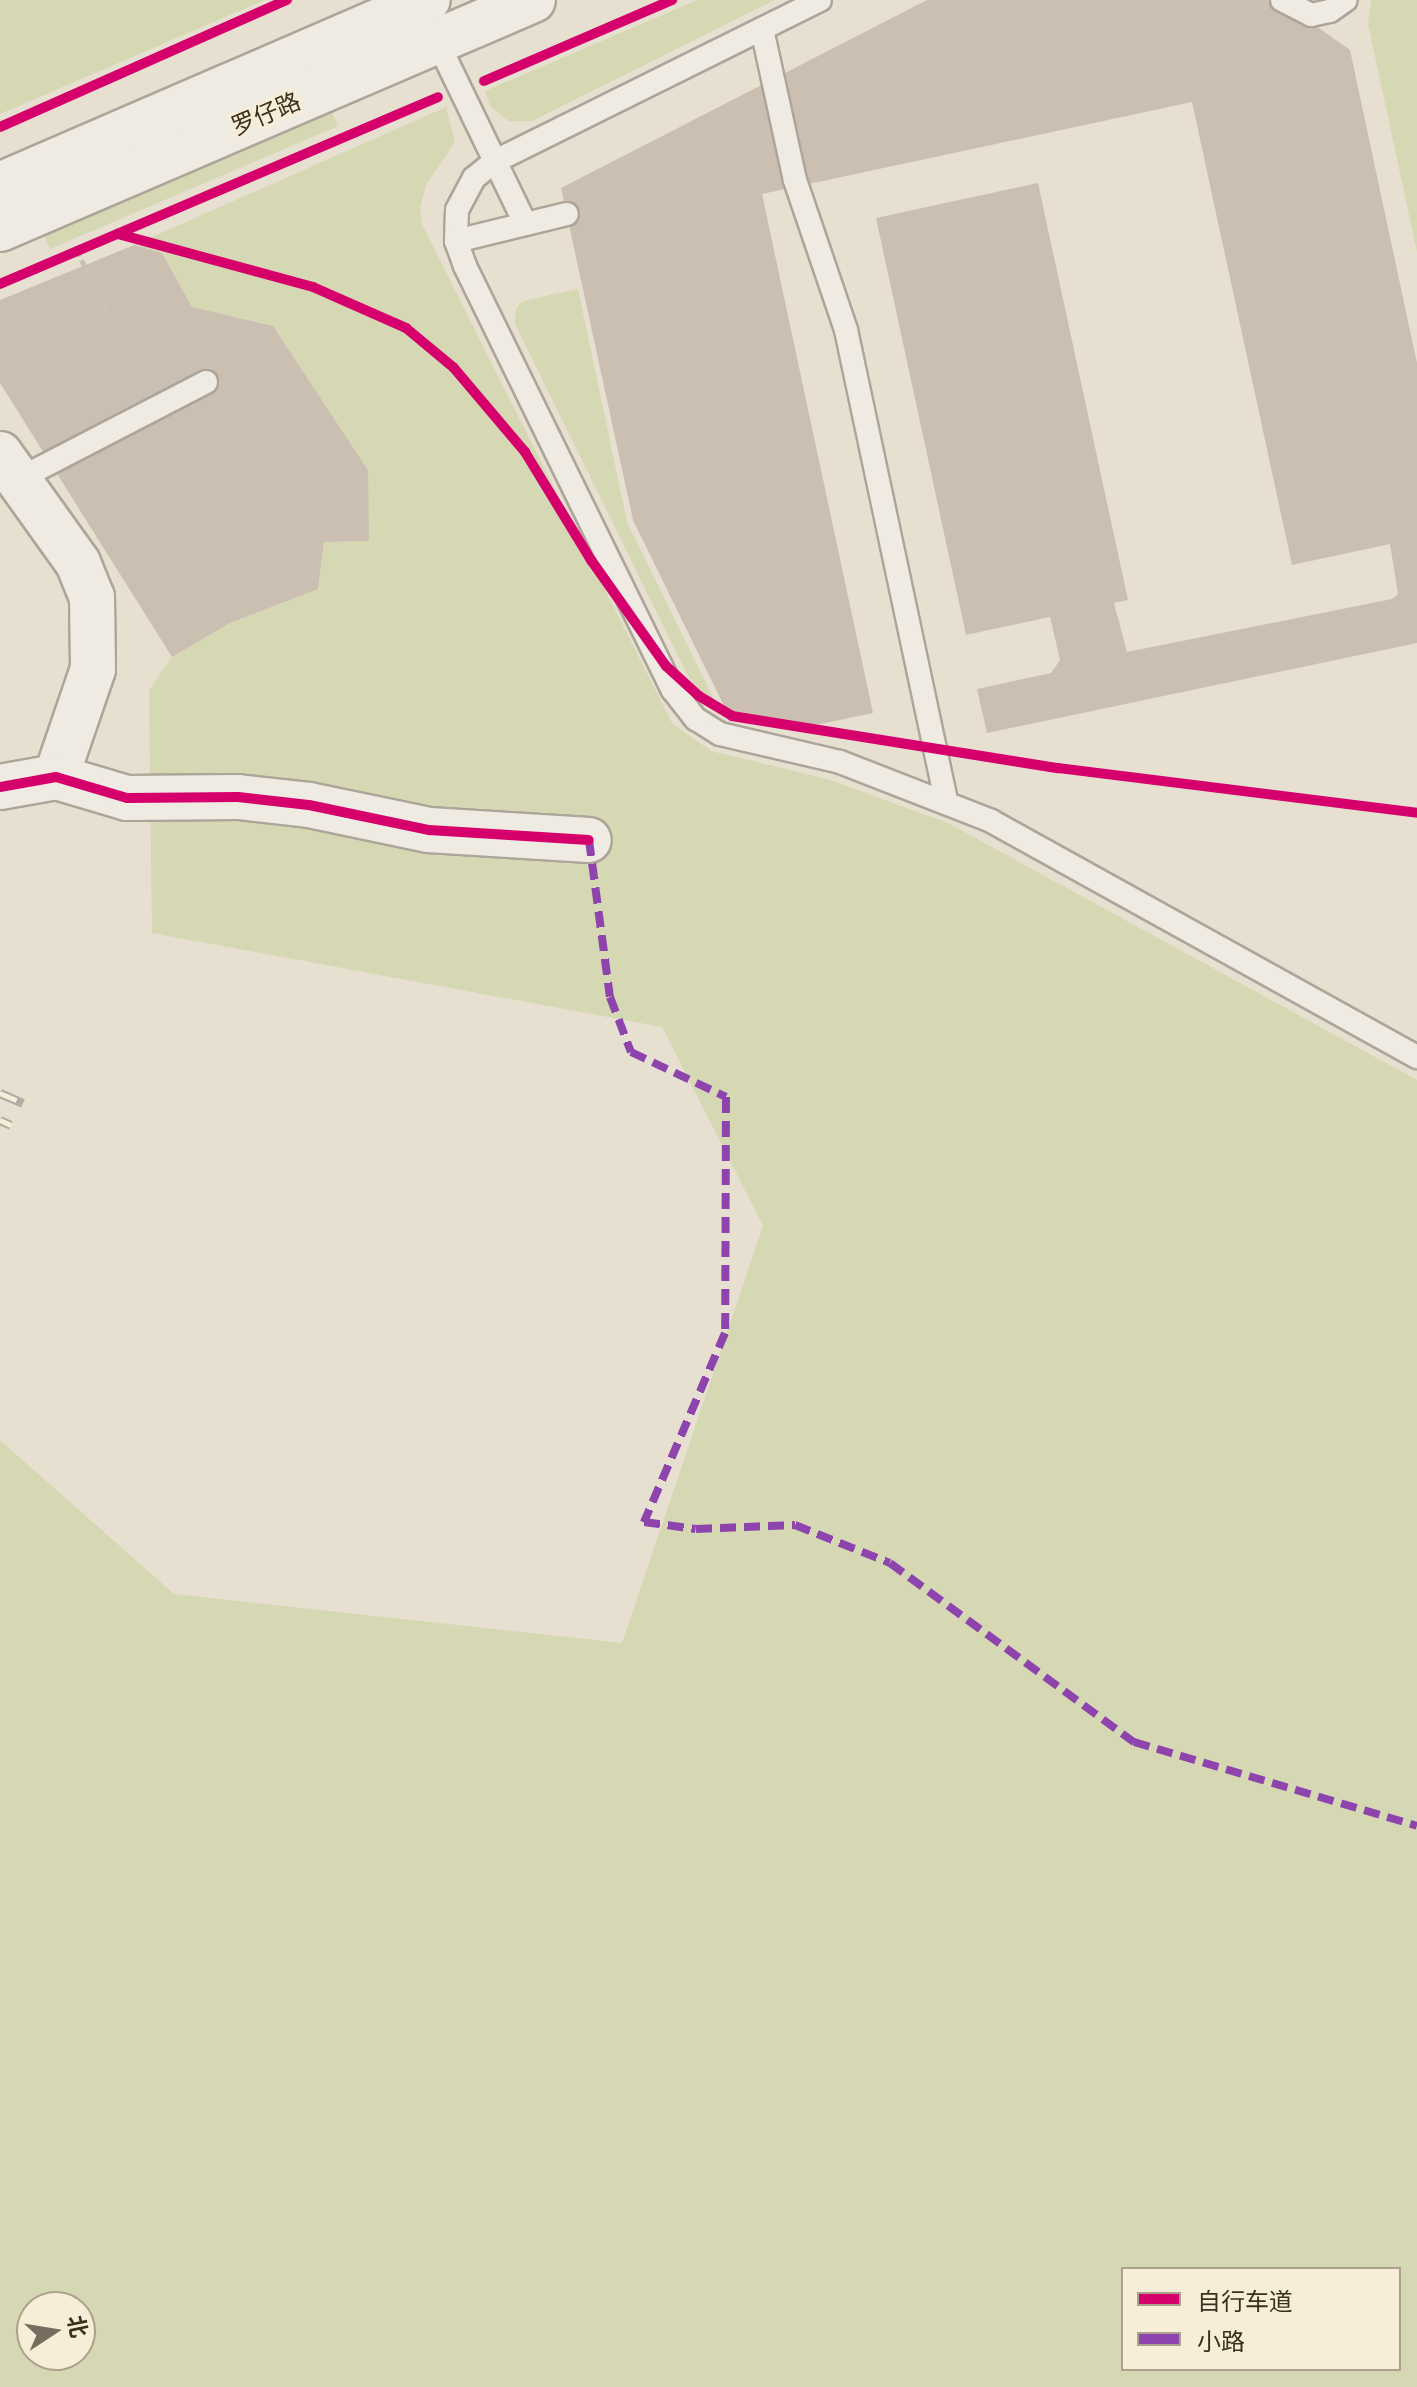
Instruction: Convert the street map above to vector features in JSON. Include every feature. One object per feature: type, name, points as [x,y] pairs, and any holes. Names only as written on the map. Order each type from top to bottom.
[{"type":"main road","name":"罗仔路","points":[[0,185],[433,20],[533,0]]},
{"type":"main road","name":"罗仔路","points":[[0,229],[433,20]]},
{"type":"main road","points":[[8,467],[78,563],[92,597],[93,669],[56,777]]},
{"type":"main road","points":[[0,787],[56,777],[127,798],[238,797],[309,805],[429,830],[589,840]]},
{"type":"lane","points":[[820,0],[495,161],[466,188],[457,210],[456,241],[673,690],[688,711],[720,734],[840,762],[946,801],[1417,1057]]},
{"type":"lane","points":[[1282,0],[1311,15],[1346,0]]},
{"type":"lane","points":[[433,20],[525,223]]},
{"type":"lane","points":[[762,29],[795,180],[846,330],[946,801]]},
{"type":"lane","points":[[456,241],[567,214]]},
{"type":"lane","points":[[8,467],[157,407],[206,382]]},
{"type":"path","points":[[64,256],[94,243]]},
{"type":"path","points":[[77,251],[157,407]]},
{"type":"green space","points":[[0,0],[265,0],[0,114]]},
{"type":"green space","points":[[697,0],[775,0],[532,121],[508,121],[490,106],[485,91]]},
{"type":"green space","points":[[1371,0],[1417,0],[1417,252],[1368,24]]},
{"type":"green space","points":[[446,107],[455,142],[426,185],[420,208],[422,224],[672,723],[711,751],[827,779],[948,823],[1417,1080],[1417,2387],[0,2387],[0,1440],[174,1594],[622,1643],[763,1226],[662,1027],[152,933],[149,690],[172,657],[230,623],[318,589],[324,542],[368,541],[368,470],[273,326],[192,307],[162,253],[134,245]]},
{"type":"green space","points":[[331,110],[338,126],[50,249],[43,234]]},
{"type":"green space","points":[[578,289],[627,522],[720,712],[688,676],[515,324],[516,308],[523,301]]},
{"type":"building","points":[[927,0],[1279,0],[1350,50],[1417,363],[1417,643],[987,733],[977,689],[1051,673],[1060,660],[1050,617],[966,635],[876,218],[1038,183],[1128,600],[1114,603],[1127,652],[1392,599],[1398,594],[1390,544],[1292,565],[1192,102],[762,194],[873,713],[806,727],[726,710],[633,520],[561,188]]},
{"type":"building","points":[[134,245],[162,253],[192,307],[273,326],[368,470],[369,541],[324,542],[318,589],[230,623],[172,657],[0,383],[0,300]]},
{"type":"railway","points":[[0,1093],[23,1103]]},
{"type":"railway","points":[[0,1120],[11,1125]]},
{"type":"marked path","points":[[589,840],[610,997],[631,1052],[726,1097],[725,1333],[644,1522],[696,1529],[795,1525],[890,1563],[1134,1742],[1417,1826]]},
{"type":"cycle path","points":[[0,127],[287,0]]},
{"type":"cycle path","points":[[484,81],[672,0]]},
{"type":"cycle path","points":[[0,284],[438,97]]},
{"type":"cycle path","points":[[118,234],[313,287],[406,328],[454,368],[525,452],[591,560],[666,666],[699,696],[732,716],[1058,768],[1417,813]]},
{"type":"cycle path","points":[[0,787],[56,777],[127,798],[238,797],[309,805],[429,830],[589,840]]}]
